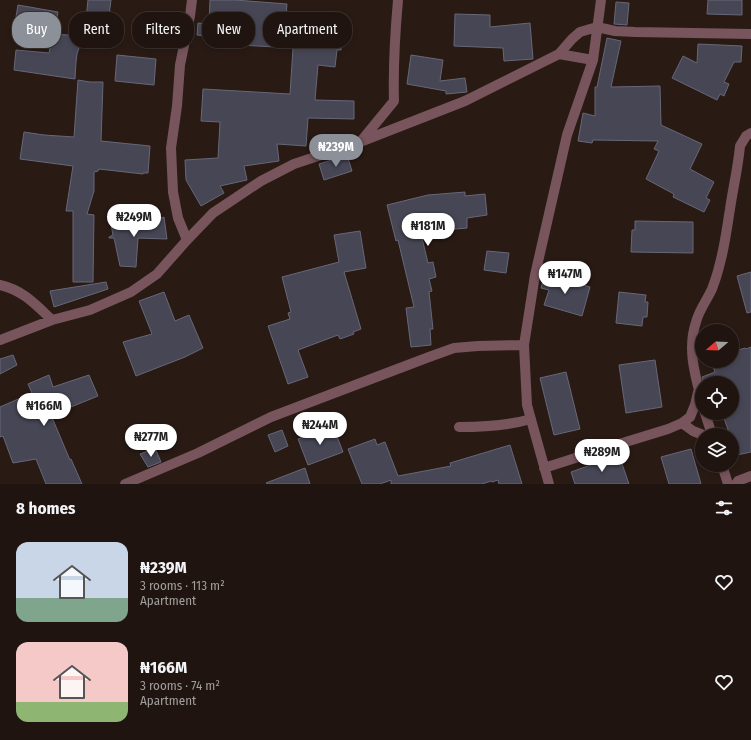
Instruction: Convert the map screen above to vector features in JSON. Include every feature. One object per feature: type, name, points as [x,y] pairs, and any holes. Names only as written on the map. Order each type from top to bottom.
[{"type":"street","points":[[187,240],[178,218],[173,192],[171,148],[177,106],[180,65],[192,0]]},
{"type":"street","points":[[360,142],[394,101],[394,64],[398,0]]},
{"type":"street","points":[[549,484],[527,405],[524,345],[535,275],[566,135],[593,60],[601,0]]},
{"type":"street","points":[[0,340],[52,320],[90,310],[131,292],[157,274],[213,213],[261,182],[294,164],[360,142],[465,101],[559,54],[580,32],[597,27],[635,32],[751,34]]},
{"type":"street","points":[[559,54],[593,60]]},
{"type":"street","points":[[695,379],[692,364],[692,344],[694,331],[701,310],[712,289],[720,263],[726,237],[740,146],[750,131]]},
{"type":"street","points":[[0,285],[10,287],[21,293],[52,320]]},
{"type":"street","points":[[125,484],[198,453],[271,417],[435,354],[454,348],[524,345]]},
{"type":"street","points":[[544,468],[668,429],[682,423],[690,417],[695,405]]},
{"type":"street","points":[[459,427],[494,427],[516,424],[531,419]]},
{"type":"street","points":[[682,423],[695,432]]},
{"type":"street","points":[[724,472],[728,484]]},
{"type":"street","points":[[736,484],[738,481],[751,476]]},
{"type":"building","points":[[88,0],[111,0],[109,12],[87,12]]},
{"type":"building","points":[[210,0],[235,0],[287,4],[286,12],[263,12],[263,46],[255,46],[255,12],[210,12]]},
{"type":"building","points":[[708,0],[742,0],[742,15],[707,14]]},
{"type":"building","points":[[616,2],[629,3],[627,25],[614,24]]},
{"type":"building","points":[[18,5],[58,12],[17,12]]},
{"type":"building","points":[[455,14],[490,15],[490,27],[530,23],[533,59],[504,61],[503,48],[454,46]]},
{"type":"building","points":[[198,23],[202,23],[202,36],[197,35]]},
{"type":"building","points":[[61,35],[69,35],[69,48],[79,48],[77,54],[75,79],[14,70],[16,50],[49,53],[50,48],[61,48]]},
{"type":"building","points":[[607,38],[621,41],[611,87],[660,86],[661,125],[702,144],[690,169],[714,182],[706,198],[710,200],[704,212],[673,197],[674,194],[646,179],[659,151],[654,149],[658,141],[593,140],[592,143],[578,141],[583,113],[595,116],[595,87],[597,87]]},
{"type":"building","points":[[698,44],[742,46],[741,62],[734,62],[724,82],[729,84],[724,96],[720,94],[717,100],[672,78],[683,56],[697,63]]},
{"type":"building","points":[[293,48],[341,48],[341,50],[337,50],[335,67],[318,65],[315,100],[354,101],[354,119],[308,118],[306,146],[277,144],[279,161],[244,166],[247,180],[220,186],[224,193],[201,206],[186,180],[185,160],[218,158],[220,122],[201,121],[203,89],[290,94]]},
{"type":"building","points":[[117,55],[156,59],[154,85],[115,81]]},
{"type":"building","points":[[411,55],[443,60],[440,81],[465,78],[467,92],[446,94],[446,91],[407,84]]},
{"type":"building","points":[[78,80],[103,82],[101,141],[150,146],[148,173],[143,174],[99,169],[98,171],[94,172],[94,191],[87,214],[94,215],[93,282],[73,282],[73,211],[66,211],[73,166],[20,159],[24,132],[74,137]]},
{"type":"building","points":[[347,155],[352,171],[324,180],[319,164]]},
{"type":"building","points":[[465,192],[465,196],[485,194],[487,215],[467,218],[467,228],[434,231],[421,234],[428,263],[433,262],[436,277],[429,279],[432,291],[429,292],[433,329],[430,329],[431,345],[411,347],[406,308],[414,307],[398,240],[396,241],[387,205],[428,195]]},
{"type":"building","points":[[164,217],[167,239],[138,238],[136,267],[120,266],[114,238],[109,238],[113,235],[110,219],[133,221],[132,228]]},
{"type":"building","points":[[635,221],[693,222],[693,253],[631,252],[632,230],[635,230]]},
{"type":"building","points":[[360,231],[366,268],[344,272],[361,329],[353,332],[354,334],[340,339],[338,335],[298,350],[308,377],[288,384],[268,326],[290,319],[288,313],[291,312],[282,277],[339,262],[334,235]]},
{"type":"building","points":[[487,251],[509,253],[506,273],[484,270]]},
{"type":"building","points":[[751,272],[751,312],[747,313],[737,276]]},
{"type":"building","points":[[545,274],[590,287],[582,316],[544,305],[549,290],[541,288]]},
{"type":"building","points":[[106,282],[108,289],[54,307],[50,291]]},
{"type":"building","points":[[164,292],[175,321],[189,315],[203,348],[185,357],[136,376],[123,342],[152,334],[139,301]]},
{"type":"building","points":[[619,292],[646,295],[645,302],[648,302],[647,317],[643,317],[642,326],[616,323]]},
{"type":"building","points":[[751,347],[751,452],[739,455],[739,428],[727,428],[725,420],[739,420],[739,376],[705,376],[715,372],[714,368],[739,368],[739,350]]},
{"type":"building","points":[[13,355],[17,365],[0,374],[0,359]]},
{"type":"building","points":[[655,360],[662,407],[626,413],[619,365]]},
{"type":"building","points":[[566,372],[580,429],[554,435],[540,378]]},
{"type":"building","points":[[49,375],[53,387],[89,375],[98,396],[51,415],[82,484],[46,484],[36,459],[13,463],[3,436],[0,437],[0,407],[32,393],[28,384]]},
{"type":"building","points":[[333,426],[343,452],[308,465],[298,439]]},
{"type":"building","points":[[282,430],[288,446],[275,452],[268,435]]},
{"type":"building","points":[[375,439],[377,445],[385,442],[398,476],[451,466],[450,463],[510,445],[522,484],[499,484],[498,480],[482,484],[391,484],[391,480],[380,484],[362,484],[348,449]]},
{"type":"building","points":[[155,448],[161,462],[148,467],[140,454]]},
{"type":"building","points":[[691,449],[695,463],[695,472],[698,472],[701,484],[669,484],[661,457]]},
{"type":"building","points":[[619,455],[629,484],[575,484],[571,472]]},
{"type":"building","points":[[305,468],[310,484],[266,483]]}]
